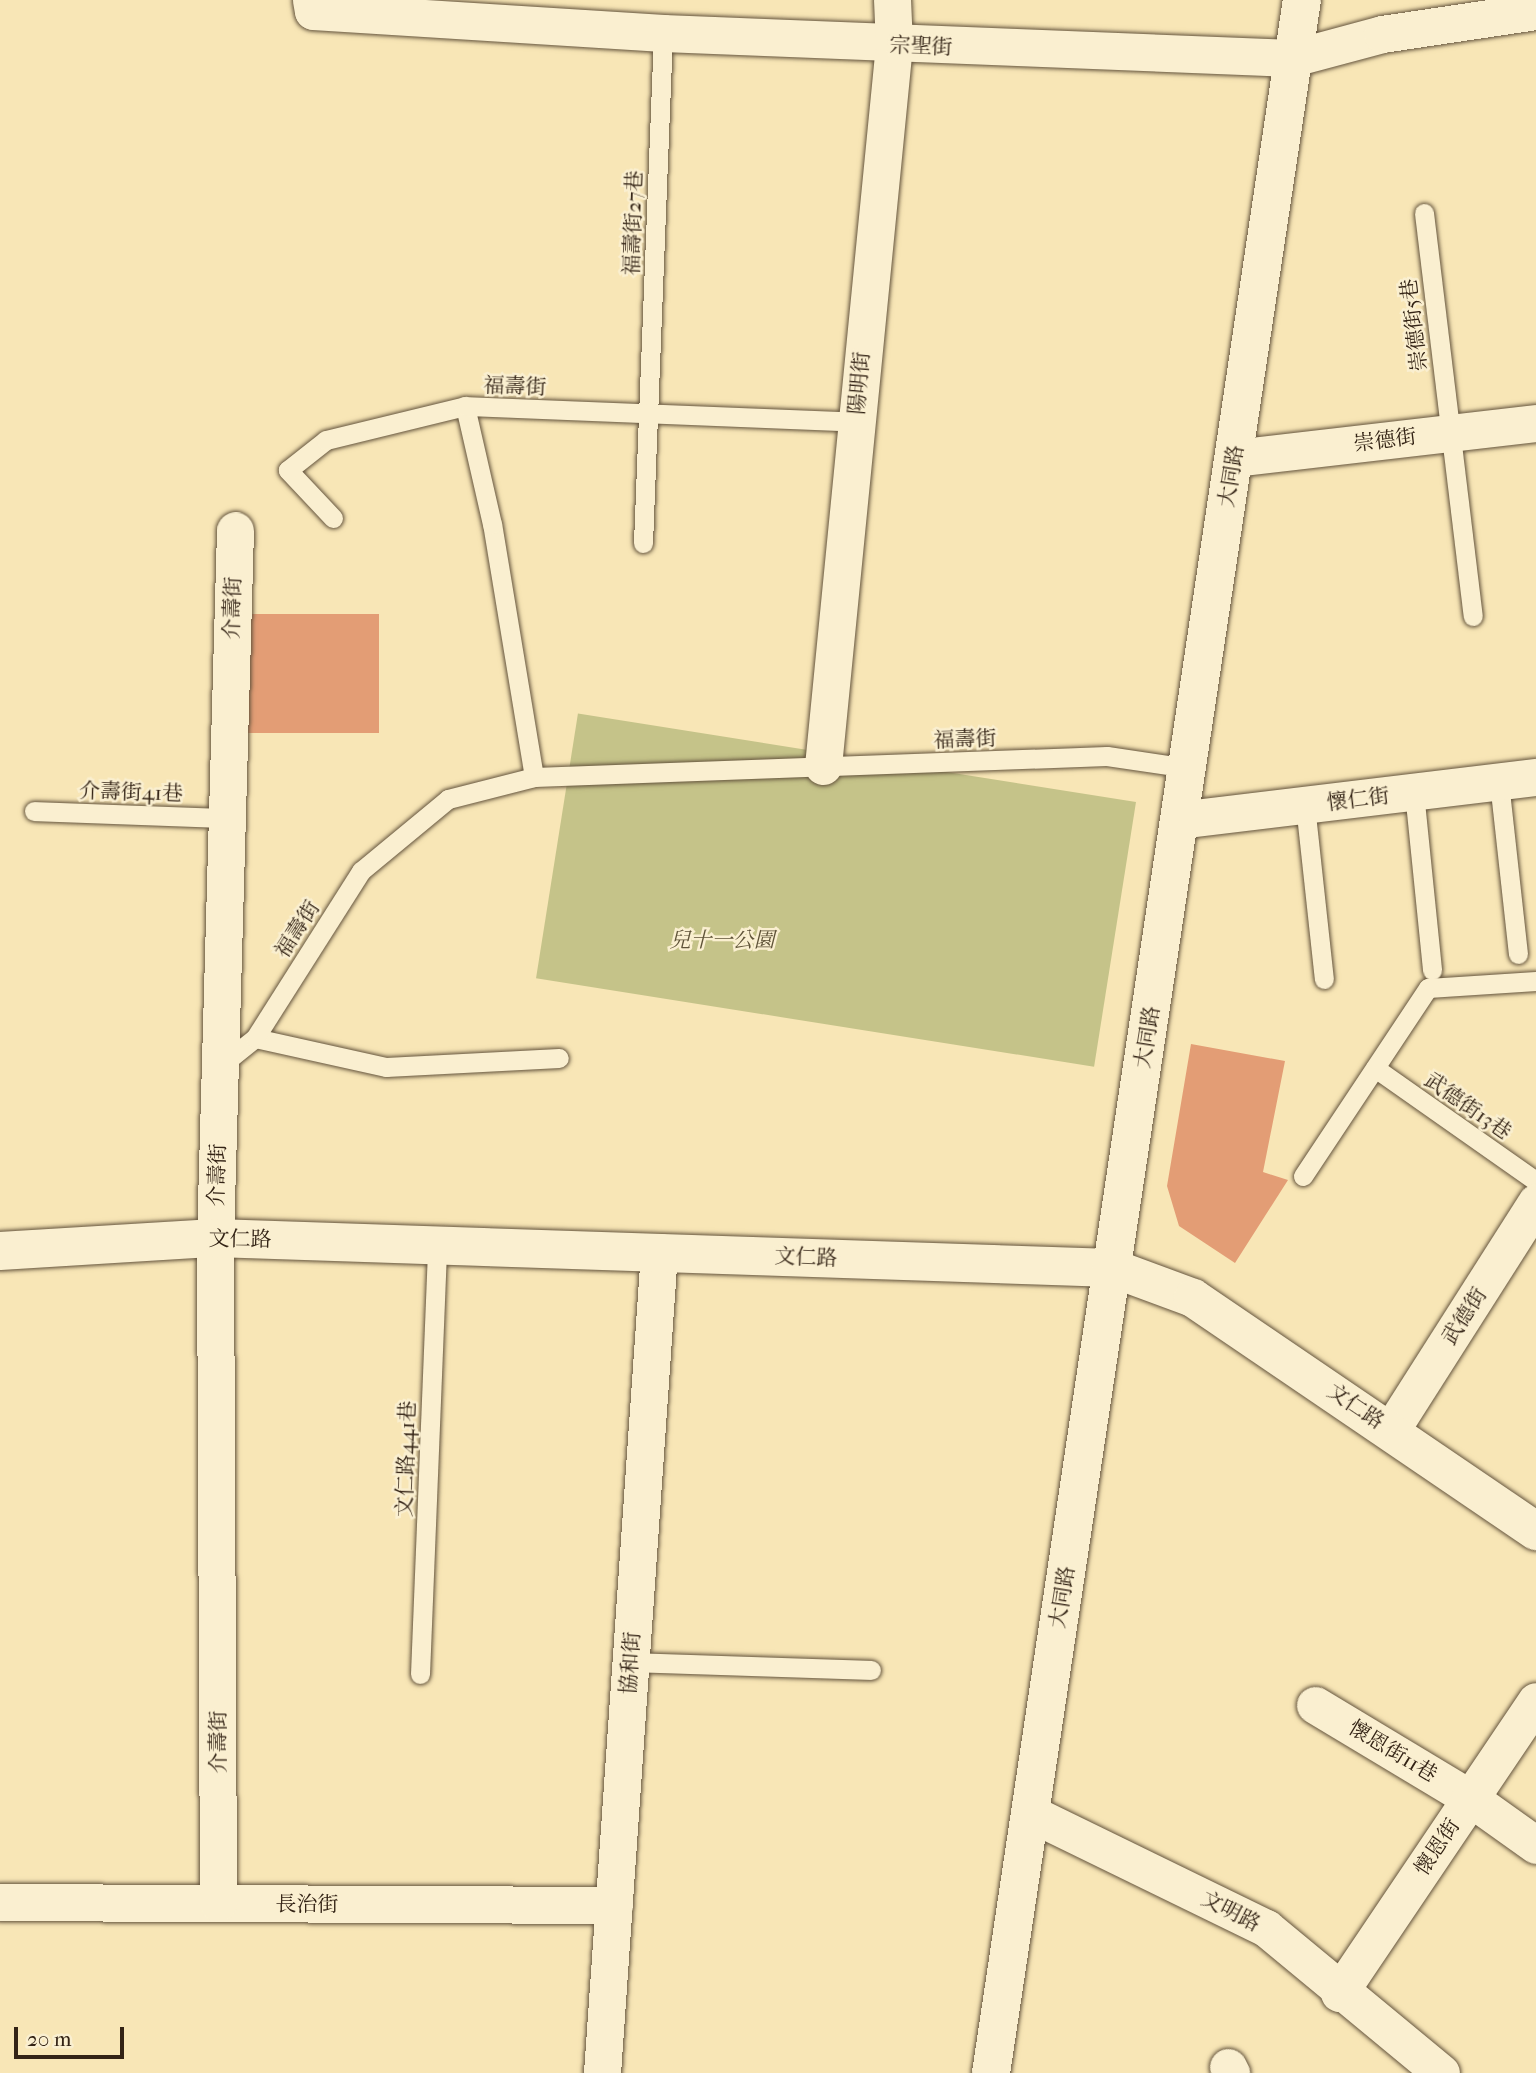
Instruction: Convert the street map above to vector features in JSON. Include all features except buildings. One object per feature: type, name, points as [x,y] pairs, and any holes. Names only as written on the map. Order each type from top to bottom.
[{"type":"street","name":"宗聖街","points":[[311,0],[313,11],[663,33],[894,45],[1293,58],[1382,34],[1536,11]]},
{"type":"street","name":"陽明街","points":[[823,766],[894,45],[892,0]]},
{"type":"street","name":"大同路","points":[[991,2073],[1302,0]]},
{"type":"street","name":"崇德街","points":[[1234,458],[1536,423]]},
{"type":"street","name":"介壽街","points":[[218,1903],[215,1238],[234,530]]},
{"type":"street","name":"懷仁街","points":[[1179,820],[1536,778]]},
{"type":"street","name":"武德街","points":[[1391,1430],[1536,1202]]},
{"type":"street","name":"文仁路","points":[[0,1251],[215,1238],[1112,1268],[1194,1298],[1536,1531]]},
{"type":"street","name":"協和街","points":[[602,2073],[659,1252]]},
{"type":"street","name":"懷恩街","points":[[1339,1993],[1536,1700]]},
{"type":"street","name":"懷恩街11巷","points":[[1315,1705],[1470,1798],[1536,1844]]},
{"type":"street","name":"文明路","points":[[1030,1813],[1266,1928],[1339,1993],[1441,2073]]},
{"type":"street","name":"長治街","points":[[0,1902],[614,1905]]},
{"type":"lane","name":"福壽街27巷","points":[[643,543],[663,33]]},
{"type":"lane","name":"崇德街5巷","points":[[1424,212],[1473,615]]},
{"type":"lane","name":"福壽街","points":[[534,777],[492,524],[465,406],[855,422]]},
{"type":"lane","points":[[333,518],[288,470],[327,440],[465,406]]},
{"type":"lane","name":"福壽街","points":[[220,1066],[255,1038],[362,871],[448,799],[534,777],[1107,757],[1187,768]]},
{"type":"lane","points":[[1499,782],[1518,954]]},
{"type":"lane","points":[[1414,792],[1432,970]]},
{"type":"lane","points":[[1305,805],[1324,979]]},
{"type":"lane","name":"介壽街41巷","points":[[34,811],[227,818]]},
{"type":"lane","points":[[1303,1175],[1428,988],[1536,981]]},
{"type":"lane","points":[[255,1038],[386,1067],[559,1058]]},
{"type":"lane","name":"武德街13巷","points":[[1375,1068],[1536,1181]]},
{"type":"lane","name":"文仁路441巷","points":[[421,1674],[437,1245]]},
{"type":"lane","points":[[631,1662],[871,1670]]},
{"type":"green space","name":"兒十一公園","points":[[578,714],[1136,802],[1094,1067],[536,978]]}]
